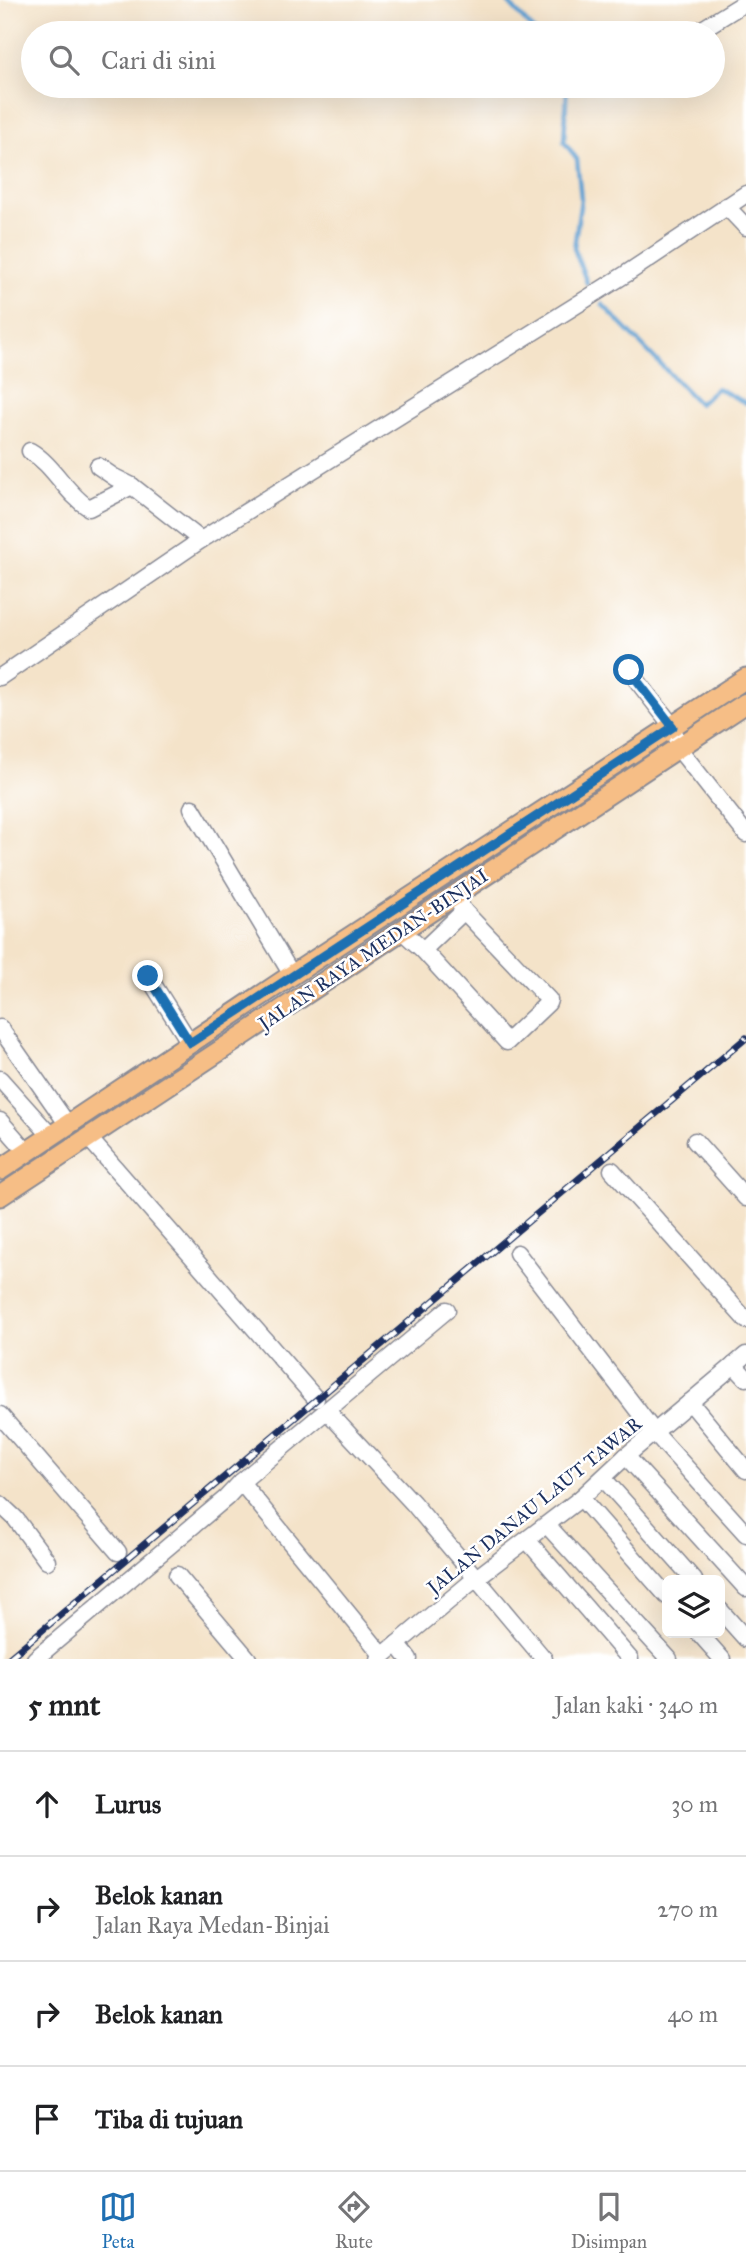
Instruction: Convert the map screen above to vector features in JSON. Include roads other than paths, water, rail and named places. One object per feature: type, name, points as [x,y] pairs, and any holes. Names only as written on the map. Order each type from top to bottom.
[{"type":"main road","name":"JALAN RAYA MEDAN-BINJAI","points":[[0,1170],[746,678]]},
{"type":"main road","name":"JALAN RAYA MEDAN-BINJAI","points":[[0,1196],[402,932],[459,903],[746,704]]},
{"type":"street","points":[[715,21],[746,2]]},
{"type":"street","points":[[0,677],[201,540],[626,274],[746,194]]},
{"type":"street","points":[[726,206],[746,227]]},
{"type":"street","points":[[30,451],[89,508],[132,486]]},
{"type":"street","points":[[98,466],[132,486],[201,540]]},
{"type":"street","points":[[629,670],[673,727],[679,750],[746,834]]},
{"type":"street","points":[[192,808],[292,975]]},
{"type":"street","points":[[402,932],[423,950],[508,1042],[548,1003],[549,1000],[459,903],[423,950]]},
{"type":"street","points":[[148,976],[190,1043]]},
{"type":"street","points":[[0,1028],[60,1131]]},
{"type":"street","points":[[0,1079],[60,1131]]},
{"type":"street","points":[[0,1121],[27,1152]]},
{"type":"street","points":[[88,1137],[316,1399]]},
{"type":"street","points":[[695,1141],[746,1198]]},
{"type":"street","points":[[612,1170],[746,1320]]},
{"type":"street","points":[[517,1252],[655,1433],[746,1534]]},
{"type":"street","points":[[43,1657],[241,1482],[447,1310]]},
{"type":"street","points":[[740,1360],[746,1378]]},
{"type":"street","name":"JALAN DANAU LAUT TAWAR","points":[[381,1658],[475,1578],[581,1498],[626,1456],[740,1360]]},
{"type":"street","points":[[690,1402],[746,1470]]},
{"type":"street","points":[[328,1412],[413,1503],[544,1659]]},
{"type":"street","points":[[0,1415],[118,1552]]},
{"type":"street","points":[[626,1456],[746,1588]]},
{"type":"street","points":[[603,1478],[690,1575]]},
{"type":"street","points":[[241,1482],[381,1658]]},
{"type":"street","points":[[581,1498],[662,1590]]},
{"type":"street","points":[[0,1504],[15,1518],[47,1561]]},
{"type":"street","points":[[547,1525],[669,1659]]},
{"type":"street","points":[[527,1540],[631,1659]]},
{"type":"street","points":[[177,1575],[248,1659]]},
{"type":"street","points":[[725,1616],[746,1639]]},
{"type":"street","points":[[703,1638],[722,1659]]},
{"type":"street","points":[[397,1644],[409,1659]]},
{"type":"waterway","points":[[506,0],[525,21]]},
{"type":"waterway","points":[[566,98],[564,142],[577,159],[581,199],[574,248],[587,283]]},
{"type":"waterway","points":[[602,304],[699,404],[717,388],[746,403]]},
{"type":"railway","points":[[8,1659],[746,1038]]}]
